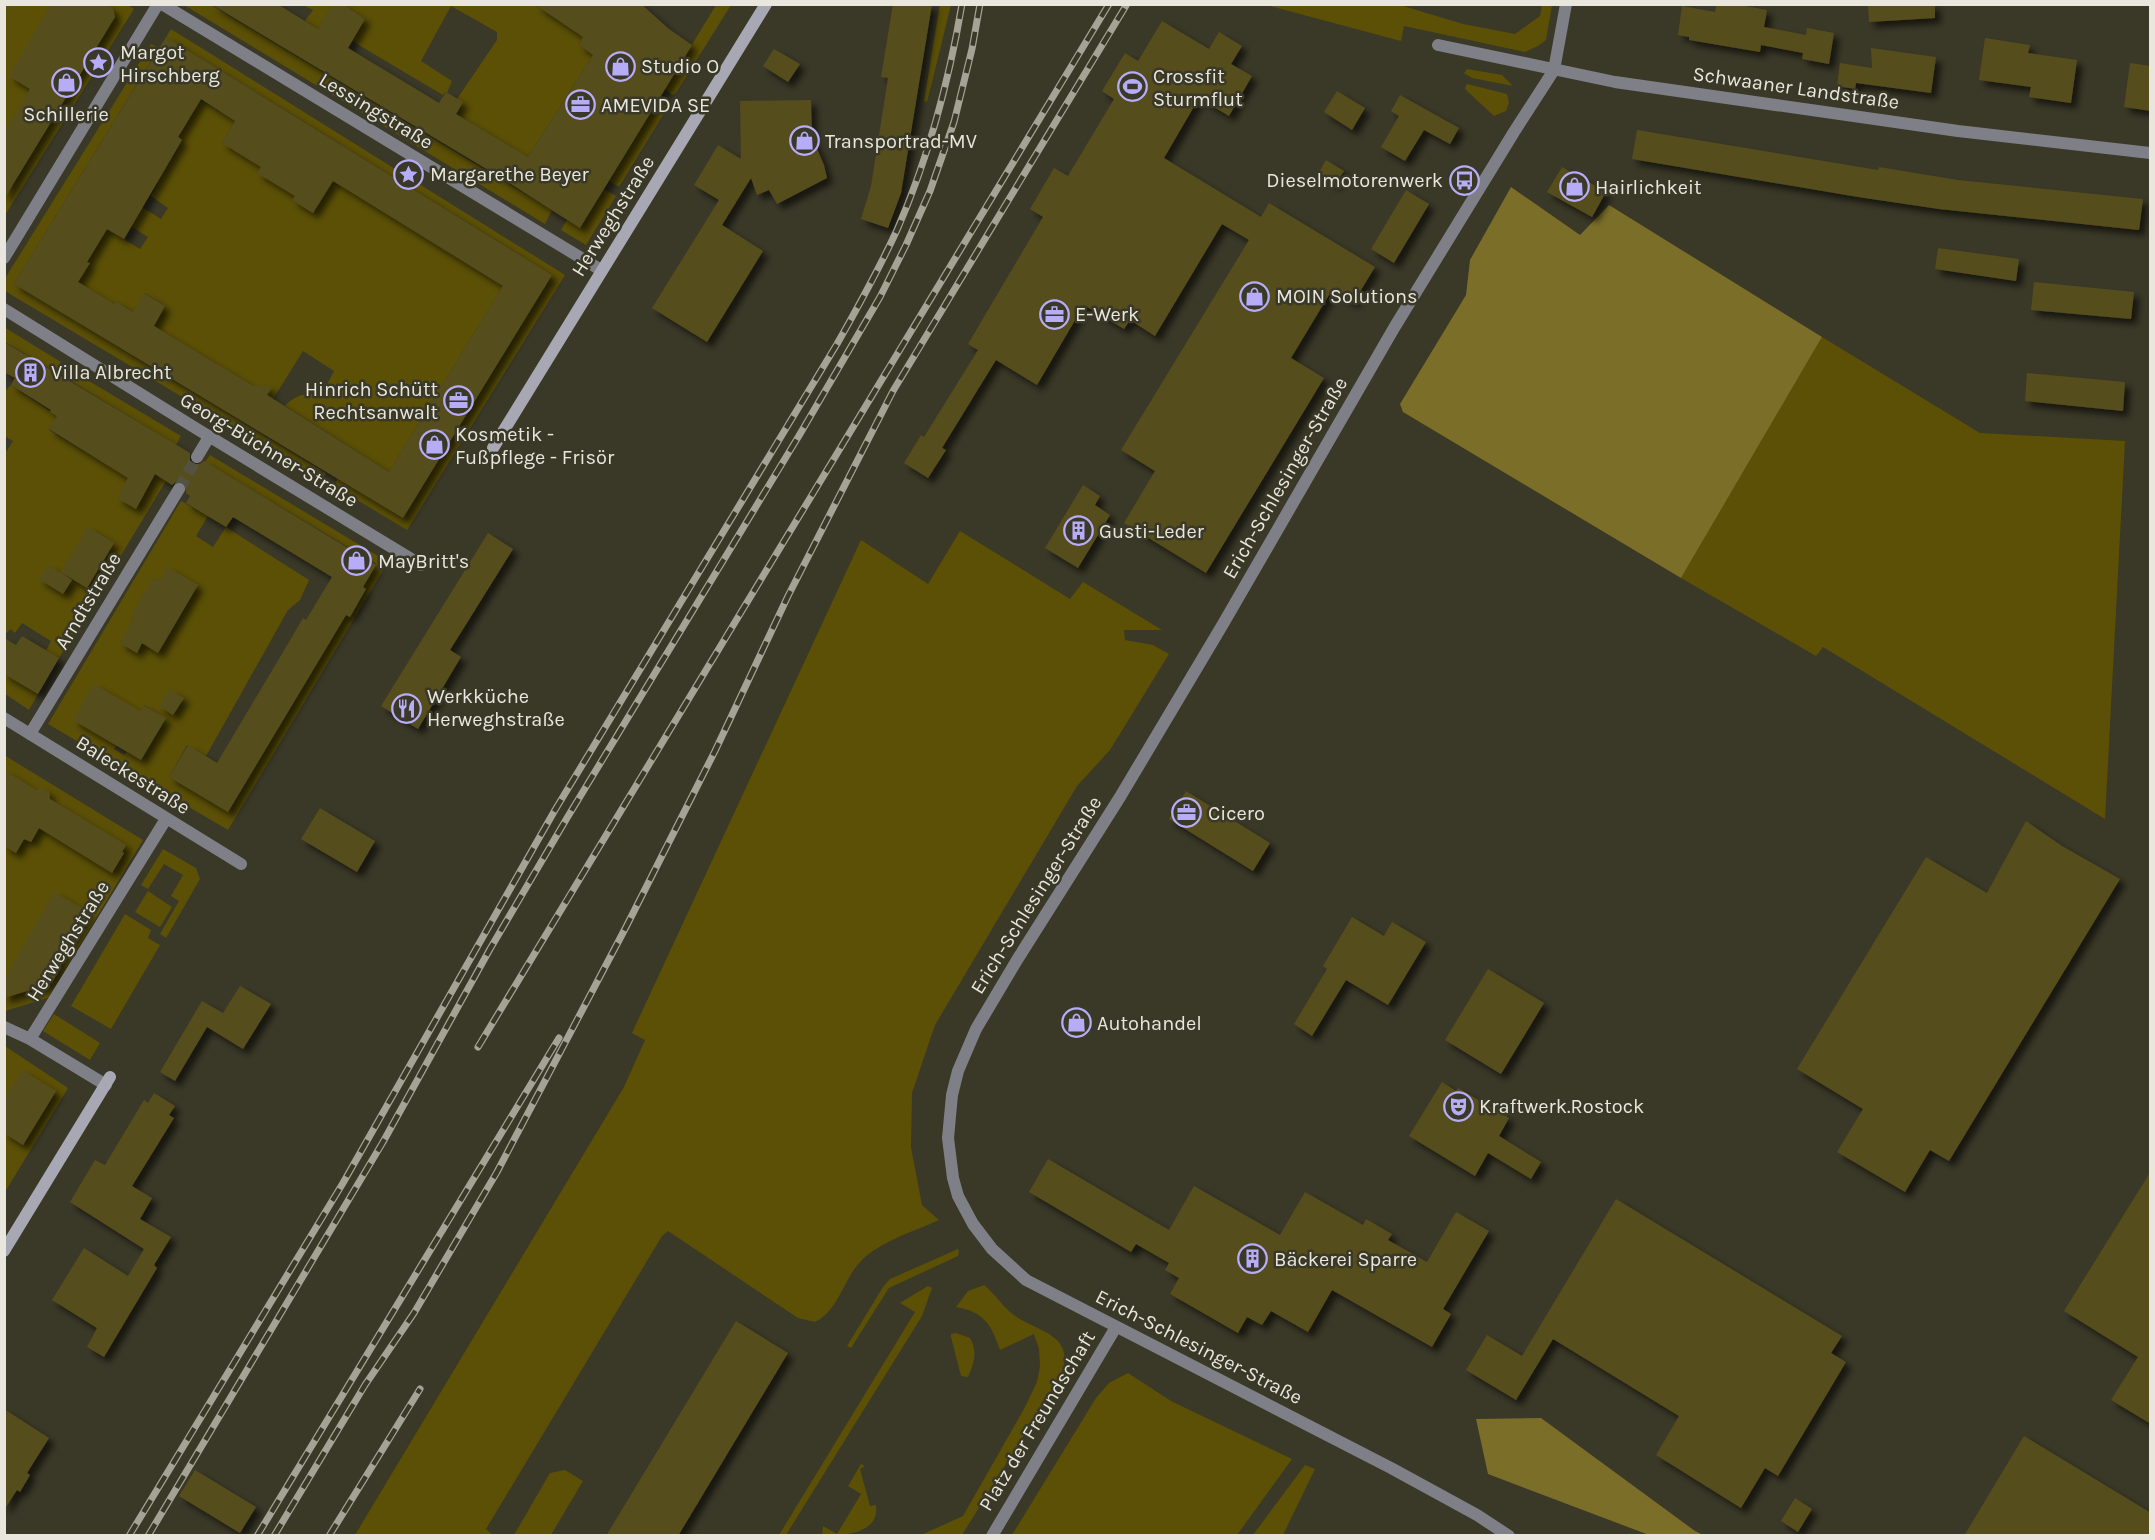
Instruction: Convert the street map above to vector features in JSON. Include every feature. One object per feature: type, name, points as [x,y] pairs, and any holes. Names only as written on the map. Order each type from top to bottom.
[{"type":"street","points":[[4,258],[160,4]]},
{"type":"street","name":"Lessingstraße","points":[[160,4],[601,270]]},
{"type":"street","name":"Herweghstraße","points":[[493,448],[766,4]]},
{"type":"street","points":[[1554,70],[1566,4]]},
{"type":"street","name":"Schwaaner Landstraße","points":[[1438,45],[1615,82],[1958,131],[2151,153]]},
{"type":"street","name":"Erich-Schlesinger-Straße","points":[[1509,1536],[1477,1515],[1391,1468],[1026,1280],[992,1250],[973,1224],[958,1196],[950,1160],[949,1118],[958,1071],[976,1029],[1120,797],[1395,328],[1554,70]]},
{"type":"street","name":"Georg-Büchner-Straße","points":[[4,309],[209,437],[422,565]]},
{"type":"street","points":[[197,457],[209,437]]},
{"type":"street","name":"Arndtstraße","points":[[30,734],[179,489]]},
{"type":"street","name":"Baleckestraße","points":[[4,718],[240,864]]},
{"type":"street","name":"Herweghstraße","points":[[30,1039],[166,819]]},
{"type":"street","points":[[4,1028],[30,1039],[86,1073],[108,1081],[4,1251]]},
{"type":"street","name":"Platz der Freundschaft","points":[[992,1536],[1116,1327]]},
{"type":"shaded area","points":[[127,4],[134,9],[5,215],[5,5]]},
{"type":"shaded area","points":[[940,4],[951,5],[927,102],[924,101]]},
{"type":"shaded area","points":[[184,5],[211,5],[552,210],[545,224]]},
{"type":"shaded area","points":[[303,5],[332,5],[318,29],[305,21],[313,10]]},
{"type":"shaded area","points":[[342,5],[535,5],[583,37],[579,45],[593,55],[526,160],[516,150],[456,114],[457,99],[497,40],[497,32],[451,6],[421,61],[452,81],[447,93],[443,95],[352,41],[365,19]]},
{"type":"shaded area","points":[[716,5],[731,5],[676,93],[672,95],[665,89]]},
{"type":"shaded area","points":[[1266,5],[1400,5],[1463,24],[1515,34],[1540,16],[1542,5],[1552,5],[1546,40],[1525,52],[1404,26],[1401,41]]},
{"type":"shaded area","points":[[171,29],[565,275],[407,530],[334,486],[338,478],[403,518],[552,275],[166,37]]},
{"type":"shaded area","points":[[151,44],[159,48],[14,284],[326,473],[321,480],[5,291],[4,280]]},
{"type":"shaded area","points":[[1467,69],[1502,75],[1513,86],[1472,78],[1464,73]]},
{"type":"shaded area","points":[[175,84],[235,121],[222,143],[273,147],[258,172],[310,170],[292,200],[313,212],[333,181],[503,286],[389,472],[285,406],[301,395],[321,396],[334,371],[303,351],[273,399],[154,326],[165,306],[145,293],[133,312],[115,301],[107,314],[70,278],[84,272],[90,263],[78,256],[107,229],[140,249],[148,237],[108,212],[120,193],[161,219],[168,208],[151,196],[158,183],[133,168],[167,166],[182,141],[157,125],[189,119],[196,107]]},
{"type":"shaded area","points":[[1467,84],[1507,94],[1509,103],[1506,111],[1494,116],[1466,90]]},
{"type":"shaded area","points":[[658,101],[665,105],[666,110],[619,187],[609,181]]},
{"type":"shaded area","points":[[1511,187],[1580,235],[1609,205],[1822,337],[1681,578],[1403,412],[1400,404],[1466,295],[1470,260]]},
{"type":"shaded area","points":[[604,189],[616,196],[586,245],[561,230],[567,220],[581,228]]},
{"type":"shaded area","points":[[4,327],[61,362],[55,372],[5,342]]},
{"type":"shaded area","points":[[1822,337],[1980,433],[2125,441],[2105,819],[1823,647],[1816,656],[1681,578]]},
{"type":"shaded area","points":[[74,372],[181,436],[176,445],[69,380]]},
{"type":"shaded area","points":[[11,385],[57,416],[49,430],[122,474],[130,460],[166,481],[59,658],[46,651],[51,641],[22,623],[15,633],[10,629],[7,633],[5,631],[4,455],[13,441],[4,436],[5,391]]},
{"type":"shaded area","points":[[210,455],[388,562],[228,830],[48,724],[181,501],[208,516],[196,536],[213,547],[226,527],[309,580],[300,600],[288,610],[206,756],[187,745],[169,777],[228,812],[345,615],[350,617],[366,590],[363,587],[376,564],[205,462]],"holes":[[[144,705],[159,714],[161,725],[141,760],[127,752],[124,755],[114,749]]]},
{"type":"shaded area","points":[[960,531],[1070,599],[1083,582],[1162,630],[1124,630],[1125,640],[1153,645],[1169,654],[1110,750],[1077,786],[935,1025],[912,1093],[911,1147],[922,1205],[939,1220],[887,1243],[869,1254],[855,1269],[830,1310],[815,1322],[798,1318],[668,1231],[662,1236],[486,1529],[493,1535],[355,1535],[624,1087],[645,1040],[632,1033],[861,540],[928,584]]},
{"type":"shaded area","points":[[4,674],[38,694],[29,710],[5,694]]},
{"type":"shaded area","points":[[4,755],[143,840],[48,998],[5,1011]]},
{"type":"shaded area","points":[[163,849],[196,868],[200,879],[166,938],[160,934],[179,901],[171,896],[183,875],[164,864],[148,889],[141,885]]},
{"type":"shaded area","points":[[148,891],[172,907],[160,927],[135,912]]},
{"type":"shaded area","points":[[125,914],[151,930],[148,938],[160,945],[111,1029],[71,1006]]},
{"type":"shaded area","points":[[54,1014],[100,1043],[90,1060],[43,1031]]},
{"type":"shaded area","points":[[5,1046],[68,1088],[5,1192]]},
{"type":"shaded area","points":[[958,1249],[958,1256],[889,1288],[851,1348],[847,1346],[890,1279]]},
{"type":"shaded area","points":[[984,1285],[1010,1312],[1059,1342],[1064,1351],[1064,1362],[1060,1377],[962,1535],[921,1535],[963,1516],[1037,1382],[1040,1366],[1039,1349],[1034,1334],[1000,1350],[990,1326],[980,1316],[956,1307],[968,1291]]},
{"type":"shaded area","points":[[928,1286],[932,1288],[922,1316],[786,1535],[779,1535],[915,1312],[900,1303]]},
{"type":"shaded area","points":[[956,1333],[970,1338],[974,1348],[973,1362],[968,1377],[961,1376],[951,1337],[951,1334]]},
{"type":"shaded area","points":[[1128,1373],[1171,1401],[1292,1459],[1237,1535],[1012,1535],[1096,1398],[1109,1383]]},
{"type":"shaded area","points":[[1541,1418],[1703,1535],[1649,1535],[1488,1474],[1476,1419]]},
{"type":"shaded area","points":[[861,1464],[865,1466],[860,1469],[870,1506],[876,1505],[876,1515],[866,1528],[859,1531],[850,1534],[822,1535],[823,1526],[837,1534],[861,1494],[848,1486]]},
{"type":"shaded area","points":[[1305,1465],[1315,1469],[1283,1535],[1253,1535]]},
{"type":"shaded area","points":[[565,1470],[583,1481],[551,1535],[514,1535],[550,1473]]},
{"type":"building","points":[[51,4],[105,4],[113,9],[115,17],[4,199],[4,132],[30,89],[9,76]]},
{"type":"building","points":[[211,4],[277,4],[318,29],[332,4],[342,4],[365,19],[348,48],[439,103],[446,92],[463,102],[456,114],[528,157],[593,55],[579,45],[583,37],[534,4],[641,4],[669,29],[692,45],[580,228],[500,177]]},
{"type":"building","points":[[893,4],[932,4],[901,193],[888,228],[861,219],[871,186],[888,78],[881,77]]},
{"type":"building","points":[[1717,4],[1734,4],[1767,10],[1764,27],[1806,35],[1807,28],[1834,33],[1829,64],[1802,59],[1803,53],[1761,45],[1760,52],[1689,40],[1689,37],[1678,35],[1682,6],[1715,12]]},
{"type":"building","points":[[1868,4],[1935,4],[1935,18],[1869,22]]},
{"type":"building","points":[[1162,21],[1209,49],[1219,32],[1242,46],[1231,64],[1252,76],[1229,116],[1199,98],[1164,158],[1261,217],[1269,203],[1375,267],[1353,303],[1332,290],[1291,358],[1324,378],[1206,573],[1124,523],[1155,471],[1121,450],[1249,240],[1222,224],[1155,336],[1130,320],[1124,329],[1084,305],[1037,385],[996,360],[942,448],[946,450],[928,478],[904,463],[921,435],[924,437],[978,350],[968,344],[1043,217],[1030,209],[1054,168],[1068,176],[1114,99],[1102,91],[1125,53],[1138,61]]},
{"type":"building","points":[[166,37],[552,275],[403,518],[14,284]],"holes":[[[201,99],[235,121],[222,143],[261,167],[257,173],[295,196],[292,200],[313,213],[333,181],[503,286],[389,472],[267,395],[272,386],[253,386],[154,326],[165,306],[144,293],[133,312],[115,301],[114,304],[78,282],[107,229],[124,239],[182,140],[178,137]]]},
{"type":"building","points":[[1985,38],[2030,45],[2028,53],[2077,60],[2071,103],[2029,97],[2031,87],[1979,80]]},
{"type":"building","points":[[1871,48],[1936,57],[1931,93],[1856,83],[1855,89],[1837,86],[1840,63],[1872,68]]},
{"type":"building","points":[[774,49],[800,64],[788,82],[763,66]]},
{"type":"building","points":[[2130,63],[2151,66],[2151,111],[2124,107]]},
{"type":"building","points":[[1337,91],[1365,108],[1352,130],[1324,112]]},
{"type":"building","points":[[1400,95],[1459,128],[1450,144],[1424,130],[1405,161],[1381,147],[1399,116],[1391,111]]},
{"type":"building","points":[[811,100],[812,137],[827,178],[777,204],[769,190],[757,195],[751,178],[722,225],[763,251],[707,342],[652,308],[719,200],[694,185],[718,145],[741,159],[740,101]]},
{"type":"building","points":[[1637,130],[1878,170],[1879,167],[1958,180],[2143,199],[2139,230],[1939,209],[1632,159]]},
{"type":"building","points":[[1326,160],[1344,171],[1335,185],[1318,174]]},
{"type":"building","points":[[1562,167],[1606,192],[1592,217],[1547,192]]},
{"type":"building","points":[[1406,190],[1429,204],[1394,263],[1371,249]]},
{"type":"building","points":[[1938,248],[2019,259],[2016,281],[1935,269]]},
{"type":"building","points":[[2034,282],[2134,292],[2131,319],[2031,310]]},
{"type":"building","points":[[4,342],[190,453],[190,460],[193,464],[200,464],[204,461],[376,565],[350,617],[346,615],[228,812],[169,777],[188,745],[217,763],[303,618],[306,620],[332,577],[233,517],[226,527],[186,503],[190,496],[186,493],[186,486],[183,482],[176,482],[172,485],[155,474],[136,509],[117,498],[128,478],[49,429],[57,416],[11,385],[15,378],[4,372]]},
{"type":"building","points":[[2027,373],[2125,382],[2123,411],[2025,401]]},
{"type":"building","name":"Gusti-Leder","points":[[1083,485],[1100,496],[1095,505],[1110,515],[1078,568],[1045,548]]},
{"type":"building","points":[[88,527],[114,543],[87,588],[61,572]]},
{"type":"building","points":[[488,533],[513,549],[450,650],[461,657],[418,729],[381,706]]},
{"type":"building","points":[[48,565],[72,580],[63,594],[39,579]]},
{"type":"building","points":[[167,567],[198,585],[158,653],[142,643],[137,653],[120,643],[134,617],[131,615],[154,577],[160,581]]},
{"type":"building","points":[[22,636],[59,658],[38,694],[4,674],[4,638],[16,645]]},
{"type":"building","points":[[94,684],[140,711],[143,705],[166,718],[141,760],[73,720]]},
{"type":"building","points":[[170,689],[184,698],[173,715],[159,706]]},
{"type":"building","points":[[4,770],[36,790],[42,788],[49,792],[50,799],[126,845],[112,873],[39,828],[31,842],[24,839],[16,853],[4,846]]},
{"type":"building","points":[[1186,791],[1270,843],[1253,871],[1169,819]]},
{"type":"building","points":[[320,808],[375,841],[357,872],[301,839]]},
{"type":"building","points":[[2026,821],[2062,846],[2120,879],[1949,1161],[1930,1150],[1905,1192],[1837,1152],[1863,1109],[1797,1069],[1926,857],[1987,893]]},
{"type":"building","points":[[54,892],[89,912],[60,962],[62,963],[54,979],[43,989],[40,987],[4,998],[4,980]]},
{"type":"building","points":[[1352,917],[1384,936],[1392,922],[1426,942],[1388,1005],[1346,980],[1312,1036],[1294,1024],[1327,969],[1323,966]]},
{"type":"building","points":[[1488,969],[1544,1003],[1501,1074],[1445,1040]]},
{"type":"building","points":[[240,986],[271,1004],[243,1049],[207,1027],[175,1081],[160,1072],[202,1001],[223,1013]]},
{"type":"building","points":[[22,1070],[56,1091],[23,1145],[4,1133],[4,1099]]},
{"type":"building","name":"Kraftwerk.Rostock","points":[[1442,1082],[1456,1091],[1458,1088],[1509,1118],[1499,1136],[1541,1162],[1531,1179],[1488,1153],[1475,1176],[1409,1136]]},
{"type":"building","points":[[154,1093],[175,1106],[169,1115],[174,1118],[132,1186],[152,1198],[140,1219],[171,1237],[154,1265],[157,1268],[104,1357],[87,1347],[97,1328],[52,1300],[84,1248],[128,1276],[144,1249],[70,1202],[95,1160],[105,1165],[144,1100],[148,1103]]},
{"type":"building","points":[[1048,1159],[1169,1230],[1194,1186],[1280,1235],[1305,1192],[1363,1225],[1366,1219],[1392,1234],[1388,1240],[1427,1262],[1456,1212],[1489,1231],[1443,1309],[1451,1314],[1432,1347],[1332,1290],[1308,1332],[1271,1311],[1262,1325],[1247,1317],[1238,1333],[1170,1294],[1179,1278],[1165,1270],[1169,1263],[1136,1244],[1131,1252],[1029,1192]]},
{"type":"building","points":[[2151,1171],[2151,1424],[2111,1400],[2138,1357],[2064,1311]]},
{"type":"building","points":[[1616,1199],[1842,1336],[1831,1353],[1846,1362],[1778,1476],[1765,1468],[1741,1508],[1656,1455],[1679,1416],[1553,1339],[1516,1400],[1466,1370],[1487,1335],[1522,1356]]},
{"type":"building","points":[[736,1321],[788,1353],[678,1536],[606,1536]]},
{"type":"building","points":[[4,1409],[49,1438],[27,1473],[30,1475],[20,1492],[17,1490],[4,1510]]},
{"type":"building","points":[[2024,1436],[2151,1513],[2151,1536],[1964,1536]]},
{"type":"building","points":[[195,1470],[256,1507],[240,1533],[179,1496]]},
{"type":"building","points":[[1795,1498],[1812,1509],[1798,1532],[1781,1521]]},
{"type":"tunnel","points":[[179,489],[197,457]]},
{"type":"railway","points":[[129,1536],[343,1183],[555,810],[837,344],[860,302],[897,230],[928,148],[951,62],[962,4]]},
{"type":"railway","points":[[148,1536],[383,1142],[490,949],[567,818],[800,434],[880,297],[930,191],[954,122],[972,49],[980,4]]},
{"type":"railway","points":[[478,1047],[1109,4]]},
{"type":"railway","points":[[274,1536],[365,1385],[414,1313],[497,1172],[626,927],[715,751],[788,596],[893,391],[1127,4]]},
{"type":"railway","points":[[257,1536],[559,1038]]},
{"type":"railway","points":[[329,1536],[420,1389]]},
{"type":"place","name":"Margot Hirschberg","points":[[99,63]]},
{"type":"place","name":"Studio O","points":[[620,66]]},
{"type":"place","name":"Schillerie","points":[[66,83]]},
{"type":"place","name":"Crossfit Sturmflut","points":[[1132,87]]},
{"type":"place","name":"AMEVIDA SE","points":[[580,105]]},
{"type":"place","name":"Transportrad-MV","points":[[804,141]]},
{"type":"place","name":"Margarethe Beyer","points":[[409,174]]},
{"type":"place","name":"Dieselmotorenwerk","points":[[1464,180]]},
{"type":"place","name":"Hairlichkeit","points":[[1574,187]]},
{"type":"place","name":"MOIN Solutions","points":[[1255,296]]},
{"type":"place","name":"E-Werk","points":[[1054,314]]},
{"type":"place","name":"Villa Albrecht","points":[[30,372]]},
{"type":"place","name":"Hinrich Schütt Rechtsanwalt","points":[[459,401]]},
{"type":"place","name":"Kosmetik - Fußpflege - Frisör","points":[[434,445]]},
{"type":"place","name":"Gusti-Leder","points":[[1078,531]]},
{"type":"place","name":"MayBritt's","points":[[357,561]]},
{"type":"place","name":"Werkküche Herweghstraße","points":[[406,708]]},
{"type":"place","name":"Cicero","points":[[1187,813]]},
{"type":"place","name":"Autohandel","points":[[1076,1023]]},
{"type":"place","name":"Kraftwerk.Rostock","points":[[1458,1106]]},
{"type":"place","name":"Bäckerei Sparre","points":[[1253,1259]]}]
